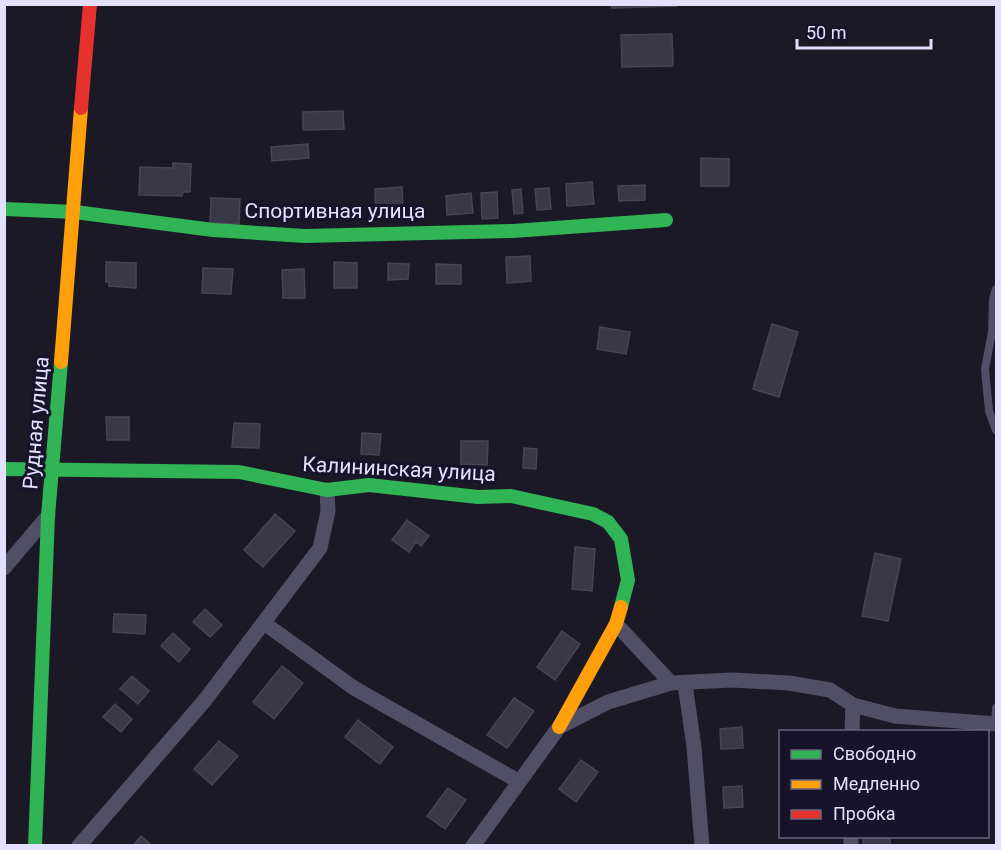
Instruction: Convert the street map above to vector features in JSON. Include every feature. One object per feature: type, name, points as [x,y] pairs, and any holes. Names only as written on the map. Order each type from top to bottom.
[{"type":"street","name":"Рудная улица","points":[[35,846],[48,516],[54,469],[90,4]]},
{"type":"street","name":"Спортивная улица","points":[[4,209],[75,212],[213,230],[305,236],[513,231],[666,220]]},
{"type":"street","name":"Калининская улица","points":[[4,469],[239,472],[327,490],[369,485],[478,496],[511,496],[562,505],[593,514],[608,522],[621,539],[628,580],[616,624]]},
{"type":"street","points":[[78,846],[205,700],[320,548],[328,511],[327,490]]},
{"type":"street","points":[[4,568],[48,516]]},
{"type":"street","points":[[264,623],[354,688],[518,781]]},
{"type":"street","points":[[473,846],[559,727],[616,624],[678,684],[694,747],[702,846]]},
{"type":"street","points":[[559,727],[608,702],[678,684],[732,680],[789,682],[830,690],[853,705],[895,716],[996,724]]},
{"type":"street","points":[[852,730],[853,705]]},
{"type":"lane","points":[[996,290],[993,299],[992,332],[985,369],[989,411],[996,430]]},
{"type":"lane","points":[[996,708],[996,724]]},
{"type":"building","points":[[612,4],[677,4],[677,6],[612,8]]},
{"type":"building","points":[[672,34],[673,66],[622,67],[621,35]]},
{"type":"building","points":[[343,111],[344,129],[303,130],[303,112]]},
{"type":"building","points":[[308,144],[309,158],[272,161],[271,147]]},
{"type":"building","points":[[701,158],[729,159],[729,186],[701,186]]},
{"type":"building","points":[[173,163],[191,164],[190,192],[183,192],[182,196],[139,195],[140,167],[173,168]]},
{"type":"building","points":[[592,182],[594,204],[567,206],[566,184]]},
{"type":"building","points":[[645,185],[645,200],[619,201],[618,186]]},
{"type":"building","points":[[402,187],[403,212],[376,213],[375,189]]},
{"type":"building","points":[[549,188],[551,209],[537,210],[535,189]]},
{"type":"building","points":[[521,189],[523,213],[514,214],[512,190]]},
{"type":"building","points":[[497,192],[498,218],[482,219],[481,193]]},
{"type":"building","points":[[471,193],[473,213],[447,215],[446,196]]},
{"type":"building","points":[[211,198],[240,199],[239,224],[210,223]]},
{"type":"building","points":[[530,256],[531,281],[507,283],[506,257]]},
{"type":"building","points":[[106,262],[136,263],[136,288],[109,286],[109,282],[106,282]]},
{"type":"building","points":[[334,262],[357,263],[357,288],[334,288]]},
{"type":"building","points":[[388,263],[409,264],[408,279],[388,280]]},
{"type":"building","points":[[436,264],[461,265],[461,284],[436,284]]},
{"type":"building","points":[[203,268],[233,269],[231,294],[202,293]]},
{"type":"building","points":[[304,269],[305,298],[283,298],[282,270]]},
{"type":"building","points":[[772,324],[798,332],[779,397],[753,389]]},
{"type":"building","points":[[600,327],[630,332],[626,354],[597,349]]},
{"type":"building","points":[[106,417],[129,417],[129,440],[107,440]]},
{"type":"building","points":[[234,423],[260,424],[259,448],[232,447]]},
{"type":"building","points":[[362,433],[381,434],[379,455],[361,454]]},
{"type":"building","points":[[461,441],[488,441],[487,465],[461,464]]},
{"type":"building","points":[[524,448],[537,449],[536,469],[523,468]]},
{"type":"building","points":[[275,514],[295,531],[263,567],[244,550]]},
{"type":"building","points":[[407,520],[429,536],[421,546],[416,542],[409,552],[392,540]]},
{"type":"building","points":[[575,547],[595,549],[592,591],[572,589]]},
{"type":"building","points":[[875,553],[901,559],[888,621],[862,616]]},
{"type":"building","points":[[205,609],[222,625],[210,637],[193,622]]},
{"type":"building","points":[[114,614],[146,615],[145,634],[113,632]]},
{"type":"building","points":[[562,631],[580,644],[555,680],[537,667]]},
{"type":"building","points":[[173,633],[190,649],[179,662],[161,646]]},
{"type":"building","points":[[282,666],[303,683],[274,719],[253,702]]},
{"type":"building","points":[[132,676],[149,691],[138,704],[120,689]]},
{"type":"building","points":[[514,698],[534,711],[507,748],[487,735]]},
{"type":"building","points":[[115,704],[132,719],[121,732],[103,717]]},
{"type":"building","points":[[358,720],[393,747],[380,764],[345,737]]},
{"type":"building","points":[[742,727],[743,748],[721,749],[720,729]]},
{"type":"building","points":[[219,741],[238,756],[212,785],[194,769]]},
{"type":"building","points":[[581,760],[598,772],[576,802],[559,789]]},
{"type":"building","points":[[742,786],[743,807],[724,808],[723,787]]},
{"type":"building","points":[[448,788],[466,800],[445,829],[427,816]]},
{"type":"building","points":[[141,836],[152,846],[133,846]]},
{"type":"building","points":[[863,838],[890,838],[890,846],[863,846]]},
{"type":"traffic: fast","points":[[4,209],[75,212],[213,230],[305,236],[513,231],[666,220]]},
{"type":"traffic: fast","points":[[35,846],[48,516],[61,362]]},
{"type":"traffic: fast","points":[[4,469],[239,472],[327,490],[369,485],[478,497],[511,496],[593,514],[608,522],[621,539],[628,580],[621,607]]},
{"type":"traffic: slow","points":[[61,362],[81,108]]},
{"type":"traffic: slow","points":[[559,727],[616,624],[621,607]]},
{"type":"traffic: jam","points":[[81,108],[90,4]]}]
